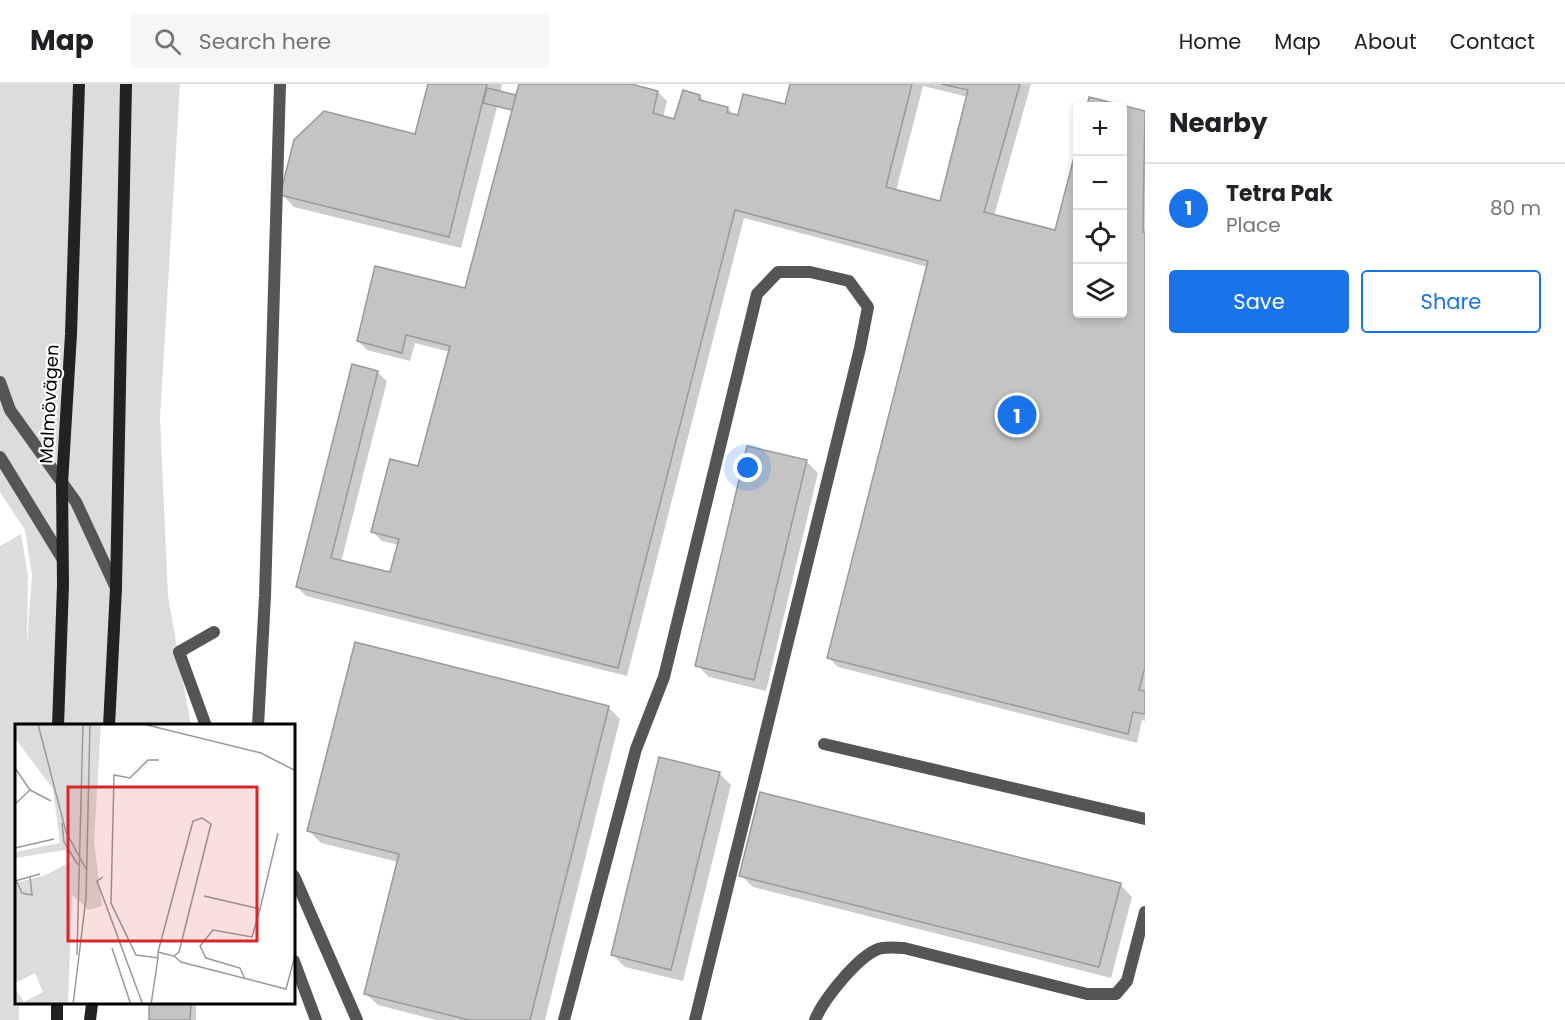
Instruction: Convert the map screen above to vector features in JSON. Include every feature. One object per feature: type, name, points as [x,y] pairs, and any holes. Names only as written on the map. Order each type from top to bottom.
[{"type":"main road","name":"Malmövägen","points":[[58,724],[62,484],[71,334],[79,84]]},
{"type":"main road","points":[[110,724],[116,588],[126,84]]},
{"type":"main road","points":[[90,1020],[92,1005]]},
{"type":"street","points":[[258,724],[265,596],[280,84]]},
{"type":"street","points":[[564,1020],[636,749],[664,677],[757,294],[778,272],[810,272],[849,281],[868,307],[860,348],[695,1020]]},
{"type":"street","points":[[0,382],[10,410],[76,502],[116,588]]},
{"type":"street","points":[[0,457],[62,558]]},
{"type":"street","points":[[205,724],[179,652],[214,632]]},
{"type":"street","points":[[824,744],[1145,819]]},
{"type":"street","points":[[296,881],[357,1020]]},
{"type":"street","points":[[815,1020],[819,1010],[850,970],[877,949],[904,948],[1087,994],[1116,994],[1127,981],[1145,912]]},
{"type":"street","points":[[296,966],[316,1020]]},
{"type":"shaded area","points":[[0,84],[180,84],[160,418],[168,596],[191,724],[15,724],[15,1005],[19,1005],[19,1020],[0,1020],[0,546],[21,534],[28,576],[27,644],[32,575],[25,530],[0,492]]},
{"type":"building","points":[[428,84],[487,84],[449,237],[280,195],[294,140],[324,111],[415,134]]},
{"type":"building","points":[[519,84],[631,84],[658,91],[653,113],[674,119],[683,90],[700,95],[699,100],[728,107],[727,113],[738,115],[743,94],[785,104],[790,84],[912,84],[886,187],[940,201],[968,90],[941,84],[1020,84],[984,212],[1055,230],[1073,161],[1073,318],[1127,318],[1127,106],[1145,111],[1143,232],[1145,232],[1145,667],[1139,690],[1145,691],[1145,714],[1133,712],[1128,734],[827,658],[928,261],[735,210],[618,668],[296,587],[352,364],[378,371],[331,558],[390,572],[399,539],[371,532],[390,459],[418,466],[450,346],[406,335],[402,353],[357,341],[375,266],[465,288]]},
{"type":"building","points":[[487,88],[516,95],[512,110],[483,103]]},
{"type":"building","points":[[1089,97],[1109,102],[1088,102]]},
{"type":"building","points":[[747,446],[807,460],[754,680],[695,666]]},
{"type":"building","points":[[355,642],[609,706],[530,1020],[469,1020],[364,994],[399,854],[307,831]]},
{"type":"building","points":[[659,757],[720,772],[671,970],[611,955]]},
{"type":"building","points":[[760,792],[1121,883],[1099,967],[739,876]]},
{"type":"building","points":[[149,1005],[191,1005],[190,1020],[149,1020]]},
{"type":"place","name":"Tetra Pak","points":[[1017,415]]}]
